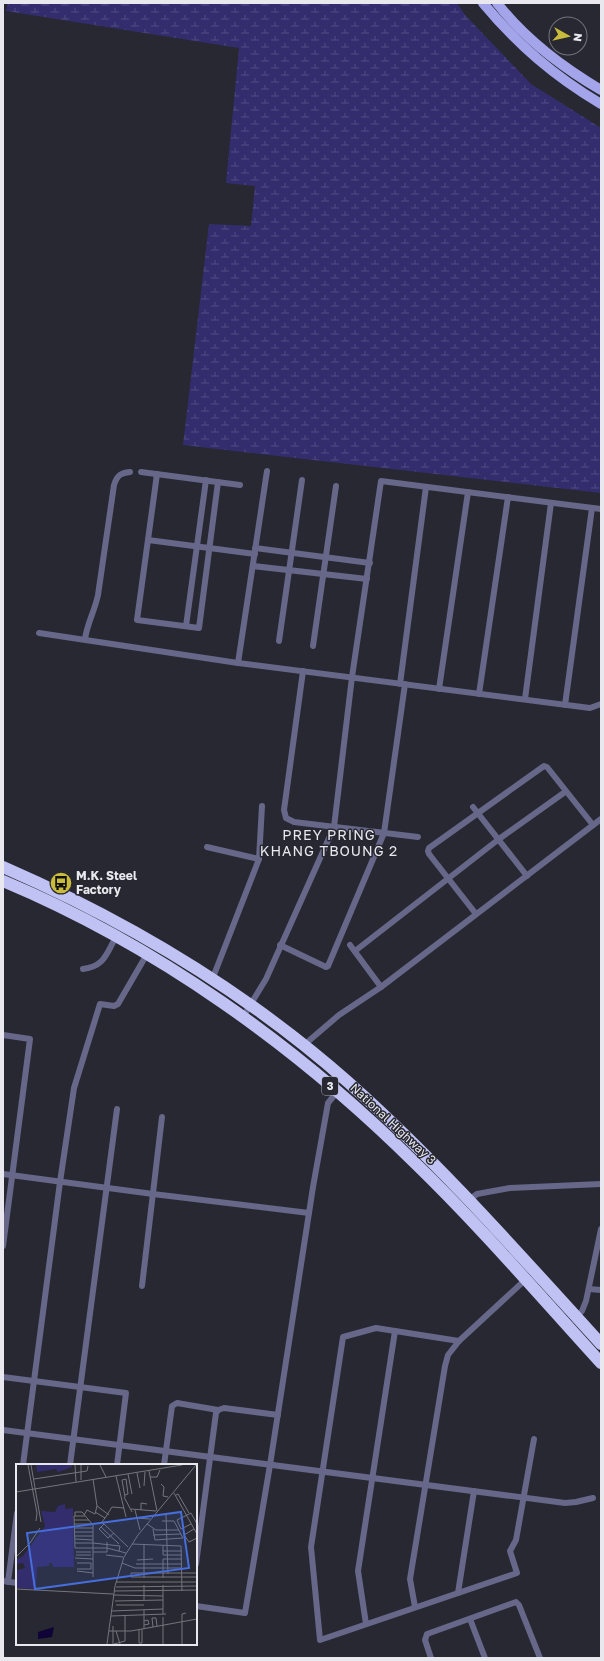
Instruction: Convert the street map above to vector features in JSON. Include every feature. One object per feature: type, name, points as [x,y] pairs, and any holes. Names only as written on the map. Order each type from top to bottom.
[{"type":"highway","name":"National Highway 3","points":[[3,867],[83,904],[124,925],[212,980],[304,1046],[347,1081],[413,1142],[469,1200],[601,1344]]},
{"type":"highway","name":"National Highway 3","points":[[3,881],[33,894],[147,954],[243,1017],[295,1056],[418,1165],[601,1363]]},
{"type":"main road","points":[[483,3],[520,44],[546,67],[577,90],[601,104]]},
{"type":"main road","points":[[498,3],[542,49],[563,66],[601,90]]},
{"type":"street","points":[[238,663],[267,471]]},
{"type":"street","points":[[85,639],[87,627],[94,612],[98,595],[114,485],[116,478],[121,473],[130,472]]},
{"type":"street","points":[[141,472],[240,485]]},
{"type":"street","points":[[157,474],[137,620],[199,628],[218,482]]},
{"type":"street","points":[[186,626],[206,480]]},
{"type":"street","points":[[279,641],[302,480]]},
{"type":"street","points":[[243,1017],[266,979],[334,827],[352,678],[381,481],[601,509]]},
{"type":"street","points":[[313,646],[336,486]]},
{"type":"street","points":[[280,946],[326,967],[328,966],[384,833],[426,487]]},
{"type":"street","points":[[439,689],[468,492]]},
{"type":"street","points":[[479,694],[508,497]]},
{"type":"street","points":[[525,700],[551,503]]},
{"type":"street","points":[[565,705],[592,508]]},
{"type":"street","points":[[148,540],[210,548],[291,553],[370,563]]},
{"type":"street","points":[[253,566],[367,579]]},
{"type":"street","points":[[39,633],[238,663],[525,700],[590,708],[601,704]]},
{"type":"street","points":[[303,671],[284,810],[286,818],[294,822],[418,837]]},
{"type":"street","points":[[476,914],[428,851],[544,766],[547,767],[565,792],[593,825]]},
{"type":"street","points":[[355,951],[499,839],[565,792]]},
{"type":"street","points":[[212,980],[259,859],[262,806]]},
{"type":"street","points":[[473,807],[527,876]]},
{"type":"street","points":[[304,1046],[339,1015],[381,987],[601,819]]},
{"type":"street","points":[[207,847],[259,859]]},
{"type":"street","points":[[83,969],[94,967],[101,963],[116,937]]},
{"type":"street","points":[[350,945],[381,987]]},
{"type":"street","points":[[23,1464],[60,1182],[74,1088],[100,1004],[114,1006],[118,1004],[147,954]]},
{"type":"street","points":[[3,1035],[30,1039],[3,1246]]},
{"type":"street","points":[[197,1606],[245,1613],[328,1103],[337,1092]]},
{"type":"street","points":[[70,1464],[117,1109]]},
{"type":"street","points":[[142,1286],[162,1117]]},
{"type":"street","points":[[3,1174],[309,1213]]},
{"type":"street","points":[[469,1200],[477,1194],[510,1188],[601,1184]]},
{"type":"street","points":[[576,1317],[582,1311],[589,1289],[601,1229]]},
{"type":"street","points":[[415,1607],[410,1579],[444,1371],[448,1355],[459,1341],[525,1280]]},
{"type":"street","points":[[589,1289],[601,1290]]},
{"type":"street","points":[[459,1341],[376,1328],[343,1337],[311,1547],[320,1640],[517,1573],[510,1552],[516,1540],[534,1439]]},
{"type":"street","points":[[366,1624],[358,1571],[395,1331]]},
{"type":"street","points":[[3,1377],[126,1394],[117,1464]]},
{"type":"street","points":[[164,1464],[172,1406],[174,1403],[218,1410],[224,1408],[278,1416]]},
{"type":"street","points":[[197,1556],[210,1457],[218,1410]]},
{"type":"street","points":[[3,1430],[565,1503],[593,1498]]},
{"type":"street","points":[[458,1592],[474,1491]]},
{"type":"street","points":[[16,1519],[5,1581],[16,1583]]},
{"type":"street","points":[[431,1658],[425,1636],[517,1603],[540,1658]]},
{"type":"street","points":[[470,1619],[484,1658]]},
{"type":"green space","points":[[8,3],[457,3],[465,15],[531,84],[601,128],[601,493],[183,445],[209,224],[251,226],[255,186],[226,183],[239,48],[6,11]]},
{"type":"place","name":"M.K. Steel Factory","points":[[61,883]]},
{"type":"district","name":"PREY PRING KHANG TBOUNG 2","points":[[329,844]]}]
